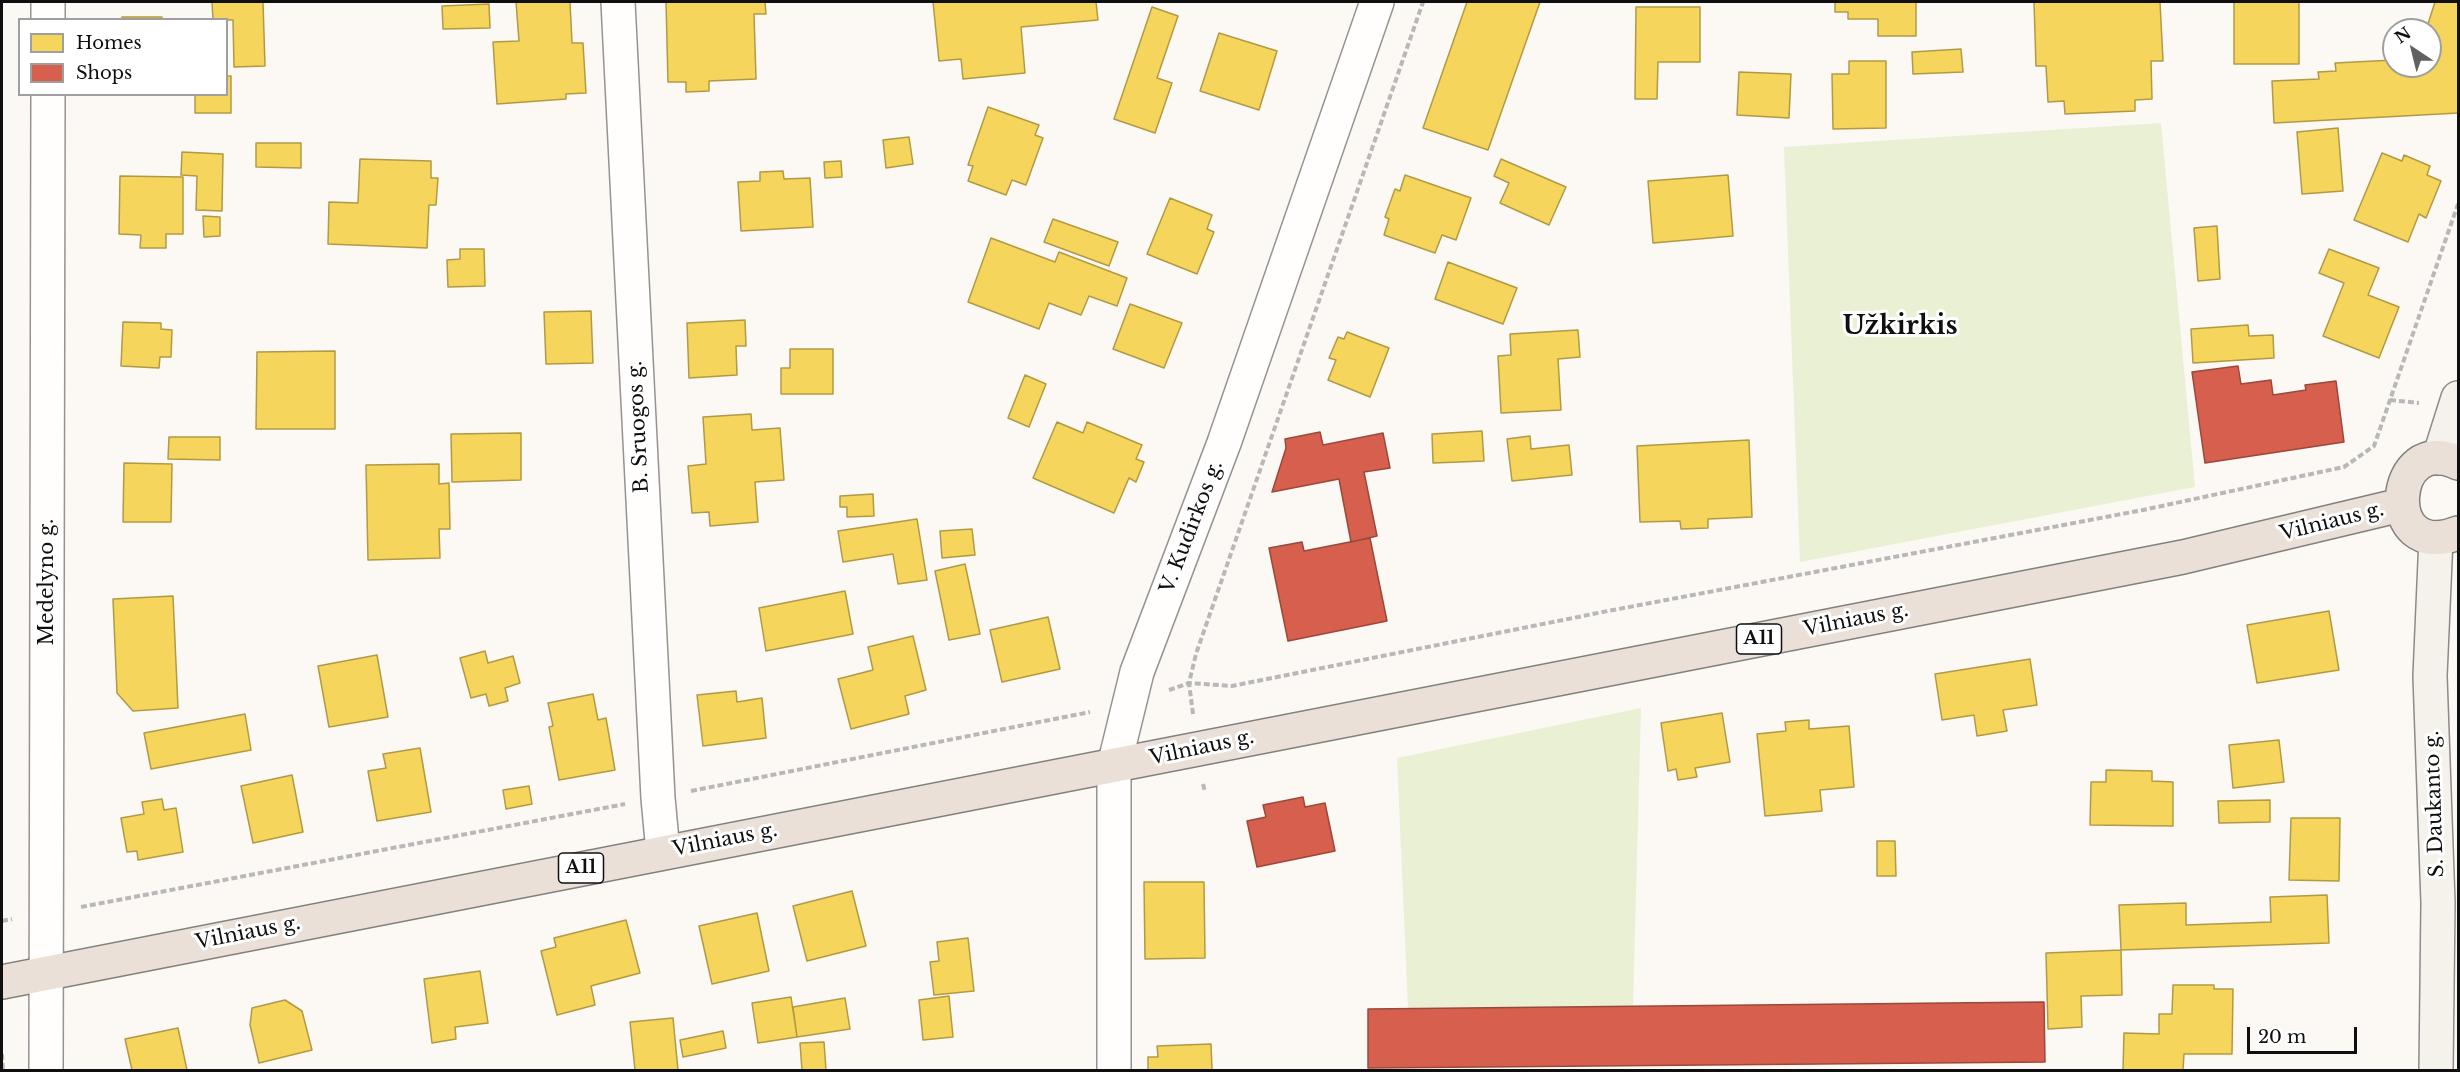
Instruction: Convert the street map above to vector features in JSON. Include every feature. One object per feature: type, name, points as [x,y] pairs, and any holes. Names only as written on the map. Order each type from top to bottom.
[{"type":"highway","points":[[2447,535],[2414,527],[2401,505],[2401,492],[2406,479],[2414,469],[2426,462],[2449,461]]},
{"type":"highway","name":"Vilniaus g.","points":[[2,982],[2183,557],[2401,505]]},
{"type":"main road","points":[[2449,461],[2458,398]]},
{"type":"main road","name":"S. Daukanto g.","points":[[2436,1071],[2438,903],[2430,676],[2447,535]]},
{"type":"street","points":[[48,2],[48,18]]},
{"type":"street","name":"B. Sruogos g.","points":[[618,2],[658,798],[663,852]]},
{"type":"street","name":"V. Kudirkos g.","points":[[1114,1071],[1114,766],[1137,672],[1224,443],[1377,2]]},
{"type":"street","name":"Medelyno g.","points":[[46,1071],[48,96]]},
{"type":"path","points":[[1193,723],[1189,683],[1196,654],[1423,2]]},
{"type":"path","points":[[2,921],[658,798],[1130,704],[1189,683],[1232,686],[1598,613],[2143,510],[2344,467],[2374,446],[2458,204]]},
{"type":"path","points":[[2,1054],[3,1071]]},
{"type":"green space","points":[[2161,123],[2195,487],[1800,562],[1784,147]]},
{"type":"green space","points":[[1641,708],[1633,1006],[1408,1008],[1397,758]]},
{"type":"building: Homes","points":[[212,2],[263,2],[265,66],[234,67],[233,20],[213,18]]},
{"type":"building: Homes","points":[[516,2],[570,2],[572,43],[583,43],[586,93],[566,94],[566,99],[497,104],[493,42],[519,41]]},
{"type":"building: Homes","points":[[666,2],[765,2],[766,14],[754,14],[756,79],[709,81],[709,91],[686,92],[686,82],[668,82]]},
{"type":"building: Homes","points":[[933,2],[1096,2],[1098,20],[1021,27],[1025,73],[963,79],[961,59],[939,61]]},
{"type":"building: Homes","points":[[1467,2],[1540,2],[1488,150],[1423,128]]},
{"type":"building: Homes","points":[[1835,2],[1916,2],[1916,36],[1878,36],[1878,19],[1848,19],[1848,12],[1835,12]]},
{"type":"building: Homes","points":[[2034,2],[2160,2],[2163,61],[2151,61],[2152,99],[2135,100],[2135,111],[2065,114],[2064,101],[2048,102],[2046,66],[2036,66]]},
{"type":"building: Homes","points":[[2234,2],[2299,2],[2299,64],[2234,64]]},
{"type":"building: Homes","points":[[2435,2],[2458,2],[2458,113],[2274,123],[2272,81],[2319,79],[2318,72],[2336,71],[2335,63],[2382,61],[2382,78],[2442,78],[2442,18],[2430,18]]},
{"type":"building: Homes","points":[[489,4],[490,28],[443,29],[442,6]]},
{"type":"building: Homes","points":[[1152,7],[1178,16],[1157,78],[1172,83],[1155,133],[1114,119]]},
{"type":"building: Homes","points":[[1636,7],[1700,7],[1700,62],[1658,62],[1657,99],[1635,99]]},
{"type":"building: Homes","points":[[122,17],[162,17],[162,18]]},
{"type":"building: Homes","points":[[1219,33],[1277,51],[1259,110],[1200,91]]},
{"type":"building: Homes","points":[[1961,49],[1963,72],[1913,74],[1912,52]]},
{"type":"building: Homes","points":[[1849,61],[1886,61],[1886,128],[1833,129],[1832,74],[1849,74]]},
{"type":"building: Homes","points":[[1739,72],[1791,74],[1789,118],[1737,115]]},
{"type":"building: Homes","points":[[228,76],[231,76],[231,113],[195,113],[195,96],[228,96]]},
{"type":"building: Homes","points":[[988,107],[1039,125],[1035,135],[1043,138],[1026,185],[1012,180],[1006,195],[968,181],[973,166],[968,165]]},
{"type":"building: Homes","points":[[2338,128],[2343,191],[2302,194],[2297,132]]},
{"type":"building: Homes","points":[[909,137],[913,164],[886,168],[883,140]]},
{"type":"building: Homes","points":[[256,143],[301,143],[301,168],[256,167]]},
{"type":"building: Homes","points":[[182,152],[223,154],[222,211],[196,210],[197,176],[181,175]]},
{"type":"building: Homes","points":[[2382,153],[2402,161],[2404,155],[2430,166],[2427,175],[2441,181],[2426,218],[2419,214],[2408,242],[2354,220]]},
{"type":"building: Homes","points":[[360,159],[431,161],[431,178],[438,178],[436,205],[429,205],[427,248],[328,244],[329,202],[358,203]]},
{"type":"building: Homes","points":[[1501,159],[1566,187],[1549,225],[1500,203],[1509,183],[1494,176]]},
{"type":"building: Homes","points":[[841,161],[842,177],[825,178],[824,162]]},
{"type":"building: Homes","points":[[783,171],[784,179],[810,178],[813,227],[741,231],[738,182],[760,181],[760,172]]},
{"type":"building: Homes","points":[[1405,175],[1471,198],[1456,240],[1442,235],[1435,253],[1384,235],[1389,219],[1385,217],[1395,189],[1400,191]]},
{"type":"building: Homes","points":[[1728,175],[1733,236],[1653,243],[1648,181]]},
{"type":"building: Homes","points":[[120,176],[183,177],[183,234],[166,234],[166,248],[140,248],[141,235],[119,234]]},
{"type":"building: Homes","points":[[1170,198],[1212,215],[1207,229],[1214,232],[1197,274],[1147,254]]},
{"type":"building: Homes","points":[[203,216],[220,217],[220,236],[204,237]]},
{"type":"building: Homes","points":[[1053,219],[1118,242],[1109,266],[1044,242]]},
{"type":"building: Homes","points":[[2217,226],[2220,279],[2198,281],[2194,228]]},
{"type":"building: Homes","points":[[991,238],[1055,262],[1059,252],[1127,278],[1117,306],[1089,296],[1081,315],[1049,303],[1039,329],[968,302]]},
{"type":"building: Homes","points":[[460,249],[484,249],[485,286],[448,287],[447,260],[460,259]]},
{"type":"building: Homes","points":[[2329,249],[2379,268],[2368,295],[2399,307],[2379,358],[2323,336],[2344,283],[2319,273]]},
{"type":"building: Homes","points":[[1448,262],[1517,288],[1503,324],[1435,299]]},
{"type":"building: Homes","points":[[1130,304],[1182,323],[1164,368],[1113,349]]},
{"type":"building: Homes","points":[[591,311],[593,363],[546,364],[544,312]]},
{"type":"building: Homes","points":[[745,320],[746,346],[736,346],[737,375],[689,378],[687,323]]},
{"type":"building: Homes","points":[[123,322],[161,323],[161,329],[172,330],[171,357],[160,357],[159,368],[121,366]]},
{"type":"building: Homes","points":[[2248,325],[2249,336],[2273,335],[2274,358],[2193,363],[2191,329]]},
{"type":"building: Homes","points":[[1578,330],[1580,357],[1558,359],[1561,410],[1501,413],[1498,356],[1511,355],[1510,334]]},
{"type":"building: Homes","points":[[1347,332],[1389,348],[1370,397],[1328,380],[1336,360],[1329,358],[1338,337],[1344,339]]},
{"type":"building: Homes","points":[[790,349],[833,349],[833,394],[781,394],[781,368],[790,368]]},
{"type":"building: Homes","points":[[335,351],[335,429],[256,429],[257,352]]},
{"type":"building: Homes","points":[[1025,375],[1046,384],[1029,427],[1008,418]]},
{"type":"building: Homes","points":[[751,414],[752,430],[780,428],[784,480],[755,482],[758,522],[710,526],[709,512],[692,513],[688,466],[706,464],[703,417]]},
{"type":"building: Homes","points":[[1057,422],[1083,433],[1087,422],[1142,445],[1136,459],[1144,462],[1136,482],[1129,478],[1114,513],[1033,478]]},
{"type":"building: Homes","points":[[1482,431],[1484,461],[1433,463],[1432,434]]},
{"type":"building: Homes","points":[[521,433],[521,480],[452,482],[451,434]]},
{"type":"building: Homes","points":[[1530,436],[1531,449],[1569,445],[1572,475],[1512,481],[1507,439]]},
{"type":"building: Homes","points":[[169,437],[220,437],[220,460],[168,459]]},
{"type":"building: Homes","points":[[1749,440],[1752,517],[1708,519],[1708,528],[1681,529],[1680,521],[1640,522],[1637,446]]},
{"type":"building: Homes","points":[[124,463],[172,464],[171,522],[123,522]]},
{"type":"building: Homes","points":[[439,464],[439,484],[449,483],[450,529],[439,529],[440,558],[368,560],[366,465]]},
{"type":"building: Homes","points":[[873,494],[874,516],[847,517],[847,507],[840,507],[840,496]]},
{"type":"building: Homes","points":[[917,519],[927,580],[898,584],[893,554],[843,562],[838,531]]},
{"type":"building: Homes","points":[[972,529],[975,555],[942,558],[940,531]]},
{"type":"building: Homes","points":[[965,564],[980,634],[949,640],[935,571]]},
{"type":"building: Homes","points":[[845,591],[853,634],[766,651],[759,608]]},
{"type":"building: Homes","points":[[173,596],[178,708],[133,711],[117,693],[113,599]]},
{"type":"building: Homes","points":[[2329,611],[2339,670],[2257,683],[2247,625]]},
{"type":"building: Homes","points":[[1048,617],[1060,669],[1002,682],[990,630]]},
{"type":"building: Homes","points":[[913,636],[926,690],[905,696],[909,714],[851,729],[838,679],[873,670],[868,647]]},
{"type":"building: Homes","points":[[485,651],[488,663],[513,656],[520,683],[505,688],[508,701],[489,706],[486,694],[471,698],[460,658]]},
{"type":"building: Homes","points":[[377,655],[388,717],[329,727],[318,666]]},
{"type":"building: Homes","points":[[2030,659],[2037,705],[2003,710],[2007,731],[1977,736],[1974,715],[1942,720],[1935,674]]},
{"type":"building: Homes","points":[[736,691],[737,702],[762,698],[766,738],[703,746],[697,695]]},
{"type":"building: Homes","points":[[593,694],[598,720],[606,718],[615,770],[559,780],[549,727],[553,726],[548,703]]},
{"type":"building: Homes","points":[[1722,713],[1730,762],[1695,768],[1697,777],[1678,780],[1676,769],[1668,771],[1661,723]]},
{"type":"building: Homes","points":[[245,714],[251,750],[151,769],[144,733]]},
{"type":"building: Homes","points":[[1809,720],[1809,729],[1849,726],[1854,787],[1820,790],[1822,811],[1765,816],[1757,734],[1786,731],[1785,722]]},
{"type":"building: Homes","points":[[2279,740],[2284,782],[2233,788],[2229,745]]},
{"type":"building: Homes","points":[[420,748],[431,812],[377,821],[368,771],[386,768],[383,754]]},
{"type":"building: Homes","points":[[2106,770],[2152,771],[2152,781],[2173,782],[2173,826],[2090,825],[2091,782],[2106,782]]},
{"type":"building: Homes","points":[[292,775],[303,832],[253,843],[241,786]]},
{"type":"building: Homes","points":[[529,786],[532,804],[506,809],[503,790]]},
{"type":"building: Homes","points":[[162,799],[164,810],[176,808],[183,852],[138,860],[137,851],[127,852],[121,818],[144,814],[142,802]]},
{"type":"building: Homes","points":[[2270,800],[2270,822],[2219,823],[2218,801]]},
{"type":"building: Homes","points":[[2291,818],[2340,818],[2339,881],[2289,880]]},
{"type":"building: Homes","points":[[1877,841],[1895,841],[1896,876],[1877,876]]},
{"type":"building: Homes","points":[[1144,882],[1204,882],[1205,958],[1145,959]]},
{"type":"building: Homes","points":[[852,891],[866,946],[807,961],[793,906]]},
{"type":"building: Homes","points":[[2327,895],[2329,943],[2121,950],[2119,905],[2186,903],[2186,925],[2271,922],[2270,897]]},
{"type":"building: Homes","points":[[757,913],[769,971],[712,984],[699,926]]},
{"type":"building: Homes","points":[[626,920],[640,973],[591,986],[595,1005],[557,1015],[541,951],[556,947],[554,938]]},
{"type":"building: Homes","points":[[968,938],[974,991],[934,995],[930,962],[939,961],[937,942]]},
{"type":"building: Homes","points":[[2121,950],[2122,995],[2081,996],[2082,1027],[2048,1029],[2046,953]]},
{"type":"building: Homes","points":[[480,971],[488,1023],[455,1027],[456,1039],[432,1043],[424,979]]},
{"type":"building: Homes","points":[[2173,985],[2214,985],[2214,989],[2233,989],[2232,1054],[2184,1054],[2183,1070],[2123,1070],[2124,1033],[2159,1034],[2159,1014],[2172,1014]]},
{"type":"building: Homes","points":[[949,996],[953,1037],[923,1040],[919,1000]]},
{"type":"building: Homes","points":[[791,997],[797,1037],[758,1043],[752,1003]]},
{"type":"building: Homes","points":[[845,998],[850,1029],[797,1037],[793,1007]]},
{"type":"building: Homes","points":[[285,1000],[302,1011],[312,1050],[259,1063],[250,1025],[252,1008]]},
{"type":"building: Homes","points":[[673,1018],[678,1070],[635,1070],[630,1022]]},
{"type":"building: Homes","points":[[178,1028],[187,1070],[132,1070],[125,1039]]},
{"type":"building: Homes","points":[[723,1031],[726,1048],[683,1057],[680,1040]]},
{"type":"building: Homes","points":[[824,1042],[826,1070],[802,1070],[800,1043]]},
{"type":"building: Homes","points":[[1211,1044],[1212,1070],[1148,1070],[1148,1057],[1158,1057],[1157,1046]]},
{"type":"building: Shops","points":[[2238,366],[2241,384],[2271,380],[2273,395],[2306,390],[2305,385],[2336,381],[2344,442],[2205,463],[2192,372]]},
{"type":"building: Shops","points":[[1320,432],[1323,445],[1383,433],[1390,468],[1364,472],[1377,536],[1351,542],[1339,479],[1272,492],[1286,448],[1285,439]]},
{"type":"building: Shops","points":[[1370,538],[1387,621],[1288,641],[1269,548],[1302,542],[1304,551]]},
{"type":"building: Shops","points":[[1303,797],[1305,807],[1325,803],[1335,851],[1257,867],[1247,821],[1266,817],[1263,805]]},
{"type":"building: Shops","points":[[2044,1002],[2045,1062],[1368,1068],[1368,1009]]},
{"type":"district","name":"Užkirkis","points":[[1900,327]]}]
